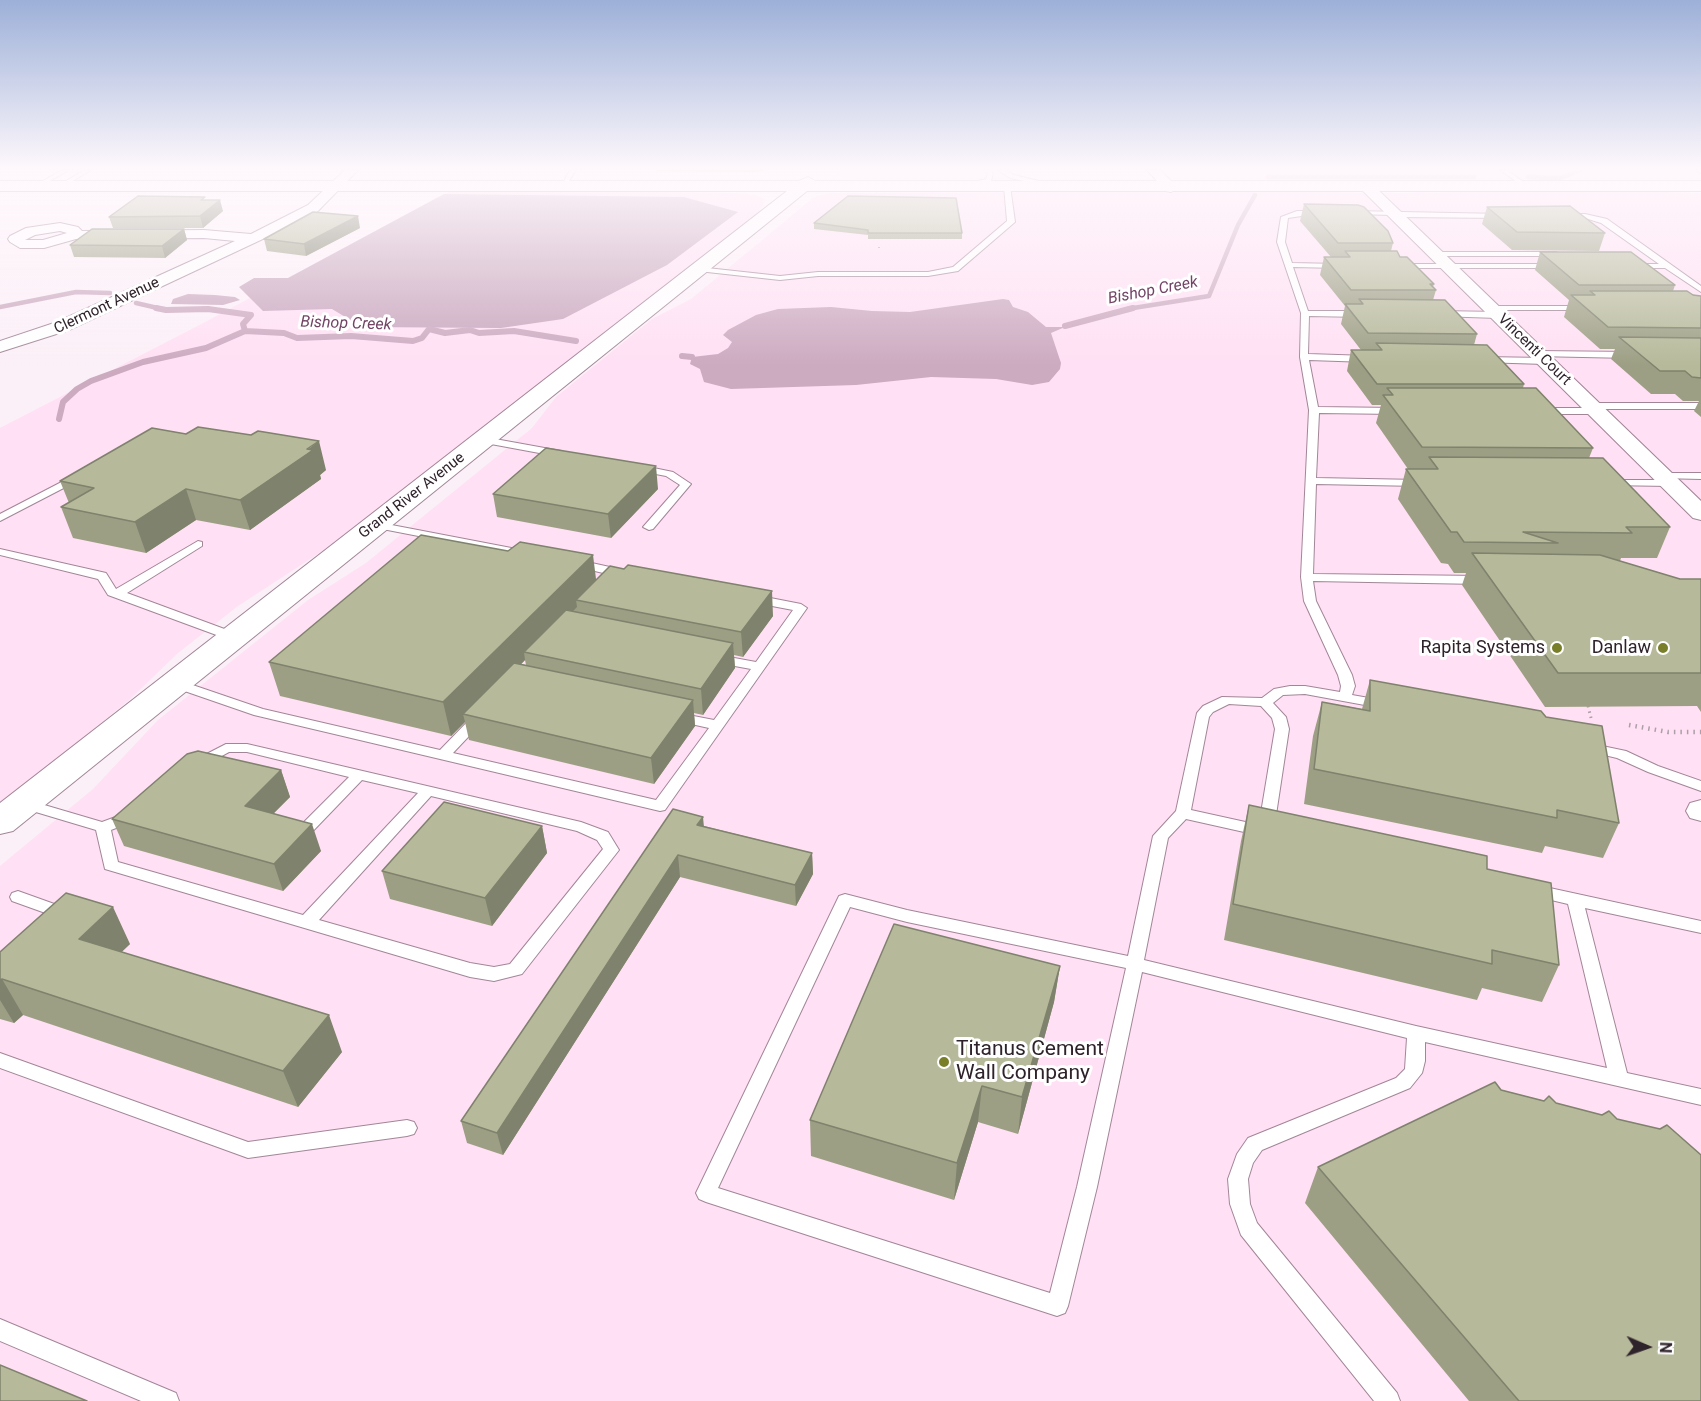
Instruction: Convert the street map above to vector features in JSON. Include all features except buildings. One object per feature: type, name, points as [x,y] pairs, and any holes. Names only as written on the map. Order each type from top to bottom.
[{"type":"street","points":[[221,235],[252,238]]},
{"type":"street","name":"Clermont Avenue","points":[[0,347],[63,326],[258,235]]},
{"type":"street","name":"Grand River Avenue","points":[[11,813],[741,235]]},
{"type":"street","name":"Vincenti Court","points":[[1417,235],[1701,513]]},
{"type":"lane","points":[[698,270],[780,278],[818,274],[928,274],[955,269],[996,235]]},
{"type":"lane","points":[[1282,235],[1281,242],[1291,265],[1305,313],[1304,357],[1314,410],[1307,577],[1310,601],[1345,675],[1348,686],[1346,697]]},
{"type":"lane","points":[[1622,235],[1701,290]]},
{"type":"lane","points":[[1392,266],[1442,260],[1567,254]]},
{"type":"lane","points":[[1639,255],[1650,255]]},
{"type":"lane","points":[[1442,260],[1563,266]]},
{"type":"lane","points":[[1291,265],[1347,266]]},
{"type":"lane","points":[[1621,266],[1667,266]]},
{"type":"lane","points":[[1427,314],[1596,308]]},
{"type":"lane","points":[[1305,313],[1369,314]]},
{"type":"lane","points":[[1474,360],[1643,355]]},
{"type":"lane","points":[[1304,357],[1380,359]]},
{"type":"lane","points":[[1525,411],[1701,406]]},
{"type":"lane","points":[[1314,410],[1407,411]]},
{"type":"lane","points":[[484,440],[568,455]]},
{"type":"lane","points":[[624,465],[669,474],[686,484],[648,527]]},
{"type":"lane","points":[[0,518],[88,471]]},
{"type":"lane","points":[[1599,483],[1701,476]]},
{"type":"lane","points":[[1310,481],[1431,483]]},
{"type":"lane","points":[[376,525],[541,557]]},
{"type":"lane","points":[[117,594],[198,544]]},
{"type":"lane","points":[[0,552],[102,576],[112,592],[234,637]]},
{"type":"lane","points":[[563,561],[626,574],[605,588]]},
{"type":"lane","points":[[1307,577],[1488,580]]},
{"type":"lane","points":[[175,683],[259,712],[660,806],[801,608],[745,597]]},
{"type":"lane","points":[[702,656],[759,667]]},
{"type":"lane","points":[[1396,707],[1305,690],[1290,690],[1279,692],[1265,702],[1227,700],[1217,703],[1202,716],[1183,813],[1161,836],[1135,964],[1087,1187],[1058,1306],[706,1193],[845,900],[907,916],[1135,964],[1416,1033],[1701,1097]]},
{"type":"lane","points":[[1183,813],[1272,833],[1282,729],[1279,717],[1265,702]]},
{"type":"lane","points":[[443,755],[491,706]]},
{"type":"lane","points":[[661,713],[717,725]]},
{"type":"lane","points":[[1577,745],[1621,754],[1653,769],[1701,786]]},
{"type":"lane","points":[[103,827],[111,865],[470,970],[494,974],[516,969],[611,850],[603,836],[581,827],[247,748],[226,748],[202,761],[184,776]]},
{"type":"lane","points":[[308,828],[359,775]]},
{"type":"lane","points":[[307,922],[429,791]]},
{"type":"lane","points":[[11,813],[103,827],[139,814]]},
{"type":"lane","points":[[1518,887],[1701,927]]},
{"type":"lane","points":[[18,897],[69,915],[52,931]]},
{"type":"lane","points":[[1575,899],[1619,1078]]},
{"type":"lane","points":[[1389,1401],[1248,1228],[1240,1204],[1238,1179],[1244,1160],[1255,1144],[1403,1083],[1413,1073],[1416,1060],[1416,1033]]},
{"type":"lane","points":[[0,1060],[248,1149],[407,1128]]},
{"type":"lane","points":[[0,1330],[168,1401]]},
{"type":"path","points":[[1588,706],[1591,718]]},
{"type":"path","points":[[1629,725],[1668,732],[1701,732]]},
{"type":"shaded area","points":[[367,235],[730,235],[324,550],[238,606],[178,653],[128,701],[0,805],[0,428]]},
{"type":"shaded area","points":[[367,235],[707,235],[667,265],[563,319],[501,328],[362,327],[332,309],[263,311],[239,287],[254,278],[288,278]]},
{"type":"shaded area","points":[[768,235],[1701,235],[1701,1401],[0,1401],[0,866],[93,789],[158,720],[308,600],[366,563],[532,428],[556,397],[652,319],[691,299]]},
{"type":"shaded area","points":[[188,294],[235,297],[240,300],[223,305],[171,304],[173,299]]},
{"type":"shaded area","points":[[1009,300],[1013,307],[1028,312],[1046,327],[1065,327],[1051,333],[1061,363],[1060,369],[1049,382],[1032,385],[996,379],[931,377],[856,385],[731,389],[704,382],[700,369],[690,364],[692,357],[718,354],[728,348],[732,342],[723,335],[728,330],[756,315],[778,309],[831,307],[910,312]]},
{"type":"waterway","name":"Bishop Creek","points":[[1133,308],[1209,296],[1234,235]]},
{"type":"waterway","name":"Bishop Creek","points":[[0,307],[76,292],[110,293]]},
{"type":"waterway","name":"Bishop Creek","points":[[136,303],[162,309]]},
{"type":"waterway","name":"Bishop Creek","points":[[156,308],[166,310],[208,309]]},
{"type":"waterway","name":"Bishop Creek","points":[[1065,326],[1133,308]]},
{"type":"waterway","name":"Bishop Creek","points":[[1127,309],[1133,308]]},
{"type":"waterway","name":"Bishop Creek","points":[[202,309],[208,309]]},
{"type":"waterway","name":"Bishop Creek","points":[[208,309],[251,315],[243,324],[245,331]]},
{"type":"waterway","name":"Bishop Creek","points":[[245,331],[284,333],[297,338],[351,336],[413,341],[422,338],[429,329],[445,333],[470,330],[479,333],[514,331],[576,341]]},
{"type":"waterway","points":[[59,419],[63,402],[77,389],[91,381],[143,362],[206,348],[245,331]]},
{"type":"waterway","name":"Bishop Creek","points":[[682,356],[692,357]]},
{"type":"place","name":"Rapita Systems","points":[[1557,648]]},
{"type":"place","name":"Danlaw","points":[[1663,648]]},
{"type":"place","name":"Titanus Cement Wall Company","points":[[944,1062]]}]
